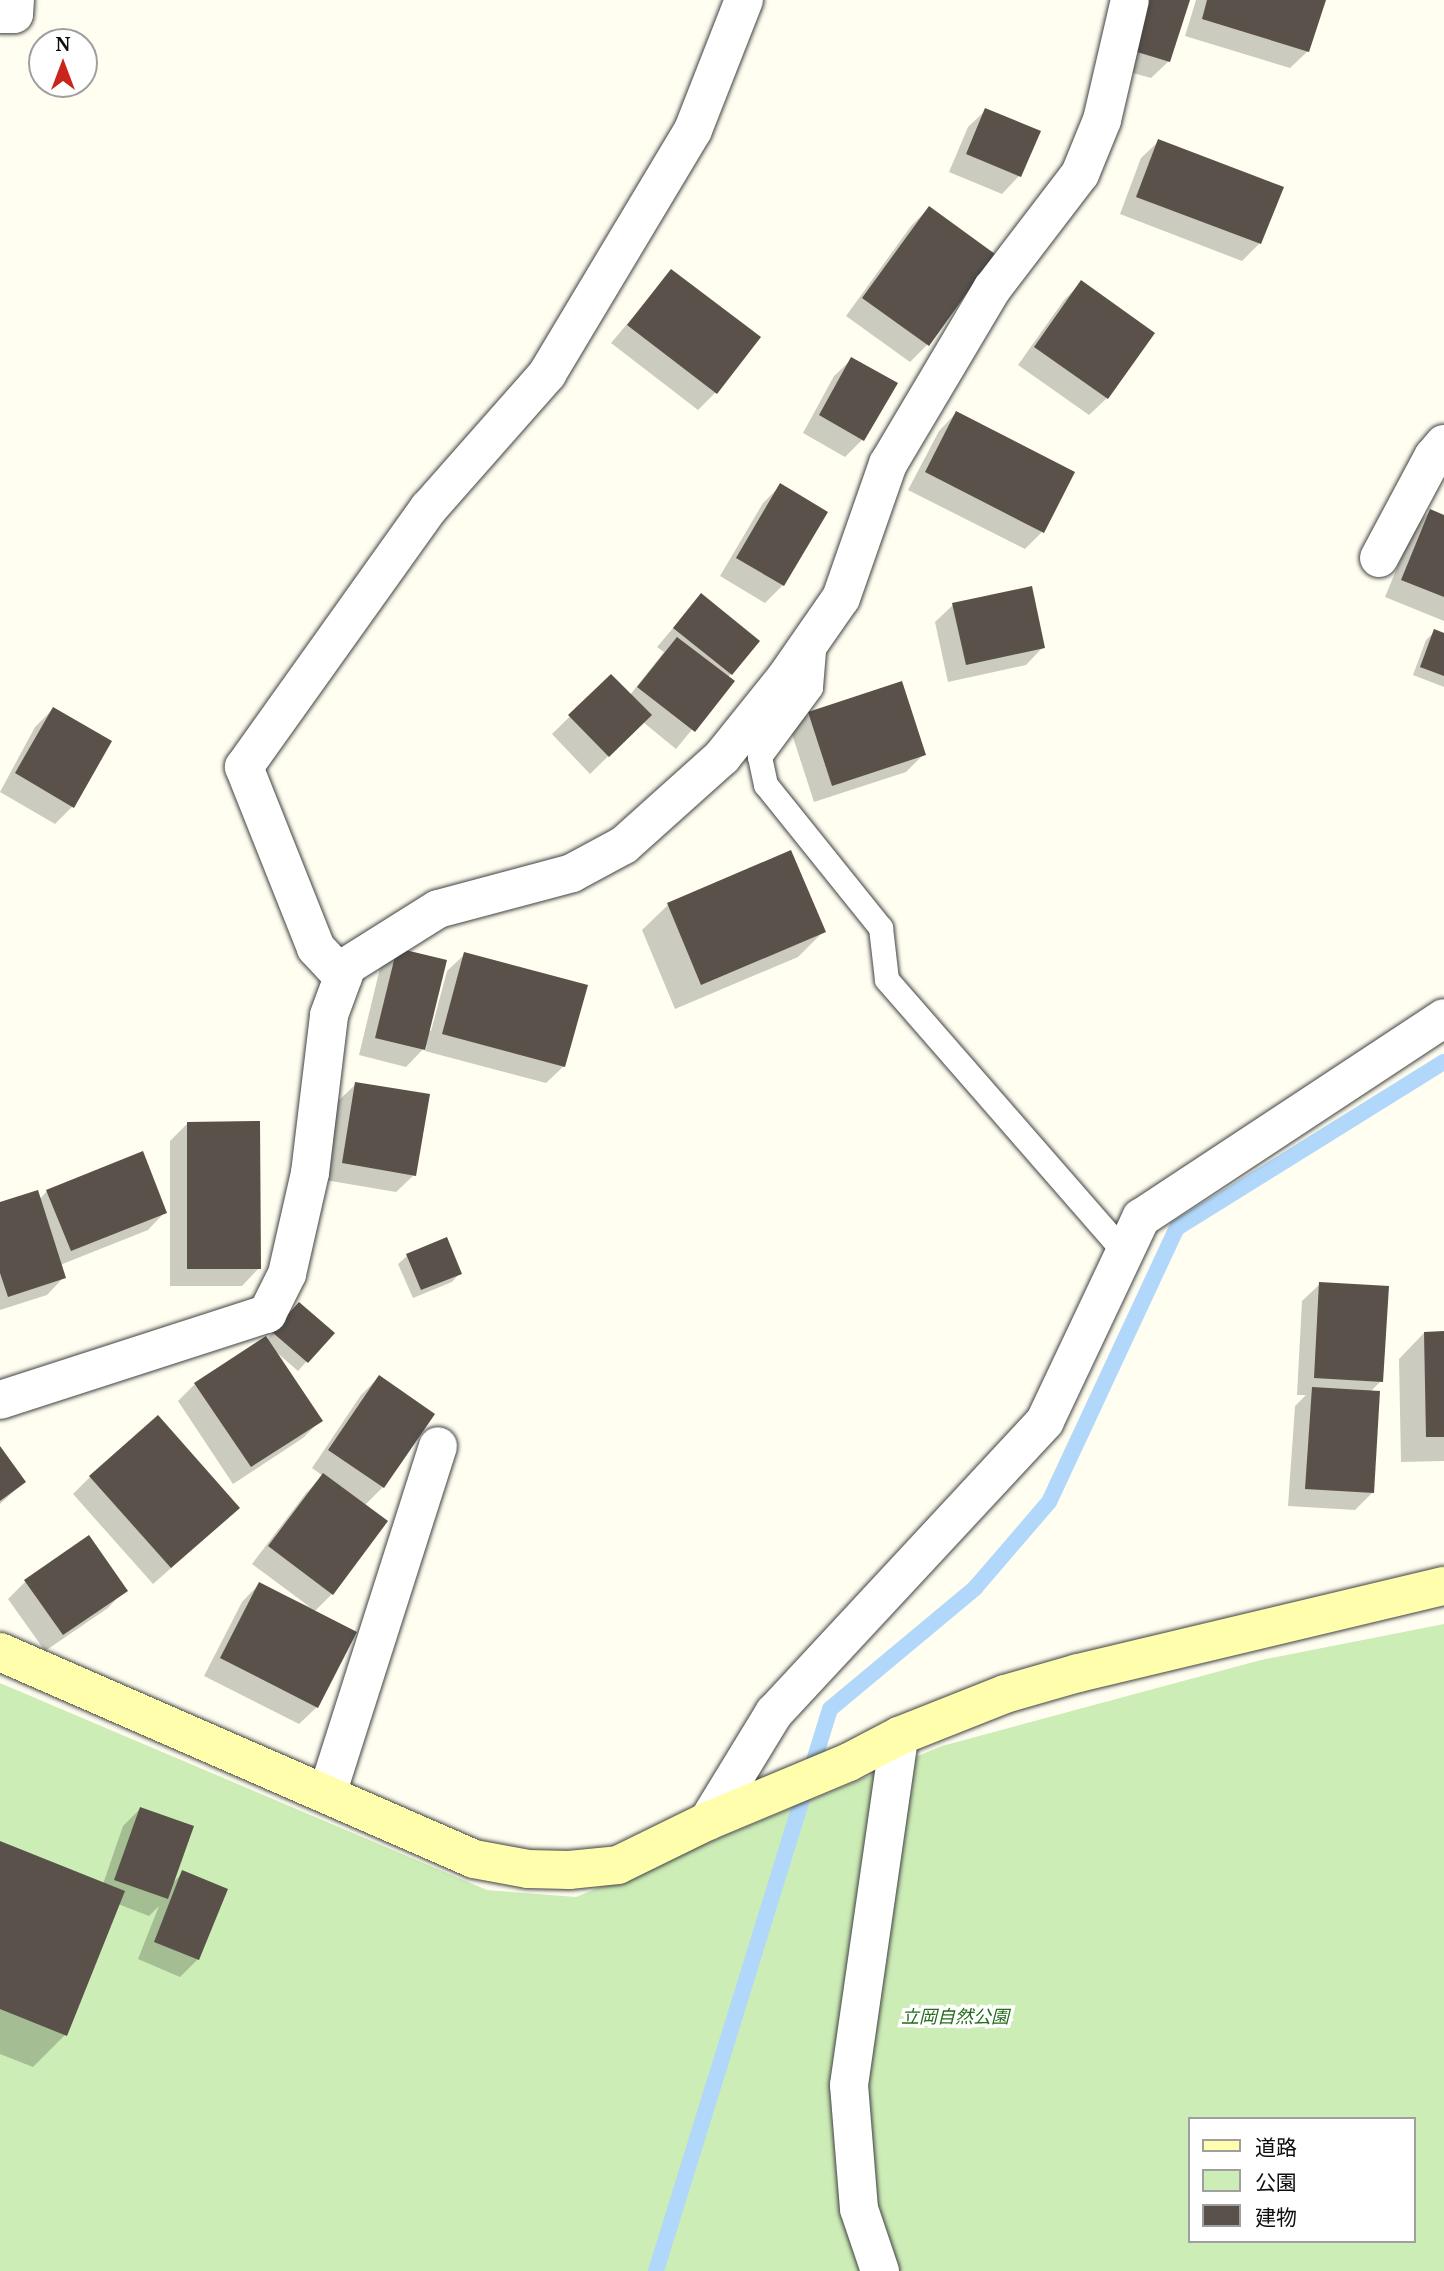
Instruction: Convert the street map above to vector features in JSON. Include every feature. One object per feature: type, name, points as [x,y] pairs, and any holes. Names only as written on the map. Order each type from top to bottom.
[{"type":"street","points":[[0,14],[14,14],[15,0]]},
{"type":"street","points":[[342,977],[316,948],[244,767],[429,508],[547,374],[693,130],[744,0]]},
{"type":"street","points":[[0,1400],[267,1314],[286,1274],[310,1173],[329,1015],[347,966],[438,909],[572,873],[624,845],[722,757],[841,598],[888,464],[992,289],[1080,174],[1102,120],[1130,0]]},
{"type":"street","points":[[1379,558],[1433,457],[1444,444]]},
{"type":"street","points":[[708,1821],[774,1713],[1045,1421],[1141,1218],[1444,1018]]},
{"type":"street","points":[[327,1794],[438,1446]]},
{"type":"street","points":[[0,1652],[474,1859],[528,1869],[618,1866],[708,1821],[849,1762],[899,1736],[1005,1694],[1078,1673],[1444,1586]]},
{"type":"street","points":[[880,2271],[859,2209],[849,2085],[899,1736]]},
{"type":"lane","points":[[815,635],[811,688],[760,757],[766,785],[881,928],[887,980],[1125,1253]]},
{"type":"green space","name":"立岡自然公園","points":[[1444,1624],[1444,2271],[0,2271],[0,1683],[487,1890],[576,1897],[942,1746],[1261,1660]]},
{"type":"building","points":[[1140,0],[1190,0],[1170,62],[1124,48]]},
{"type":"building","points":[[1207,0],[1326,0],[1309,52],[1202,19]]},
{"type":"building","points":[[985,108],[1041,131],[1021,177],[966,154]]},
{"type":"building","points":[[1158,139],[1284,187],[1261,244],[1136,197]]},
{"type":"building","points":[[929,206],[995,254],[929,346],[862,298]]},
{"type":"building","points":[[671,269],[761,337],[717,394],[627,325]]},
{"type":"building","points":[[1081,280],[1155,333],[1108,399],[1034,347]]},
{"type":"building","points":[[851,357],[898,383],[864,441],[819,415]]},
{"type":"building","points":[[956,411],[1075,472],[1044,533],[925,472]]},
{"type":"building","points":[[780,483],[828,512],[784,586],[736,558]]},
{"type":"building","points":[[1430,509],[1444,515],[1444,597],[1401,580]]},
{"type":"building","points":[[1032,586],[1045,648],[966,665],[952,603]]},
{"type":"building","points":[[701,593],[760,641],[732,675],[673,628]]},
{"type":"building","points":[[1434,629],[1444,633],[1444,676],[1420,667]]},
{"type":"building","points":[[677,637],[735,681],[695,732],[637,687]]},
{"type":"building","points":[[611,674],[652,715],[609,757],[568,715]]},
{"type":"building","points":[[902,681],[926,755],[832,786],[808,712]]},
{"type":"building","points":[[53,707],[112,741],[74,808],[15,773]]},
{"type":"building","points":[[791,850],[826,932],[701,985],[667,903]]},
{"type":"building","points":[[397,948],[447,960],[425,1050],[375,1038]]},
{"type":"building","points":[[464,952],[588,985],[565,1067],[442,1034]]},
{"type":"building","points":[[355,1082],[430,1094],[416,1176],[342,1163]]},
{"type":"building","points":[[260,1121],[261,1269],[187,1269],[187,1122]]},
{"type":"building","points":[[143,1151],[167,1213],[71,1251],[46,1190]]},
{"type":"building","points":[[38,1190],[66,1278],[8,1297],[0,1273],[0,1202]]},
{"type":"building","points":[[447,1237],[462,1274],[421,1290],[406,1254]]},
{"type":"building","points":[[1319,1282],[1389,1286],[1383,1382],[1314,1378]]},
{"type":"building","points":[[299,1302],[335,1333],[308,1363],[272,1332]]},
{"type":"building","points":[[1444,1331],[1444,1437],[1426,1437],[1424,1332]]},
{"type":"building","points":[[266,1336],[323,1421],[251,1467],[194,1383]]},
{"type":"building","points":[[379,1375],[435,1414],[384,1488],[328,1450]]},
{"type":"building","points":[[1312,1387],[1380,1391],[1374,1493],[1305,1489]]},
{"type":"building","points":[[158,1415],[240,1508],[171,1568],[89,1476]]},
{"type":"building","points":[[0,1446],[26,1482],[0,1501]]},
{"type":"building","points":[[323,1473],[388,1521],[333,1595],[268,1546]]},
{"type":"building","points":[[89,1535],[128,1591],[63,1635],[24,1580]]},
{"type":"building","points":[[259,1582],[357,1632],[318,1708],[220,1658]]},
{"type":"building","points":[[140,1807],[194,1826],[168,1899],[114,1880]]},
{"type":"building","points":[[0,1841],[125,1891],[67,2036],[0,2009]]},
{"type":"building","points":[[182,1870],[228,1889],[199,1960],[154,1942]]},
{"type":"waterway","points":[[656,2271],[830,1709],[975,1588],[1049,1502],[1177,1228],[1444,1062]]}]
